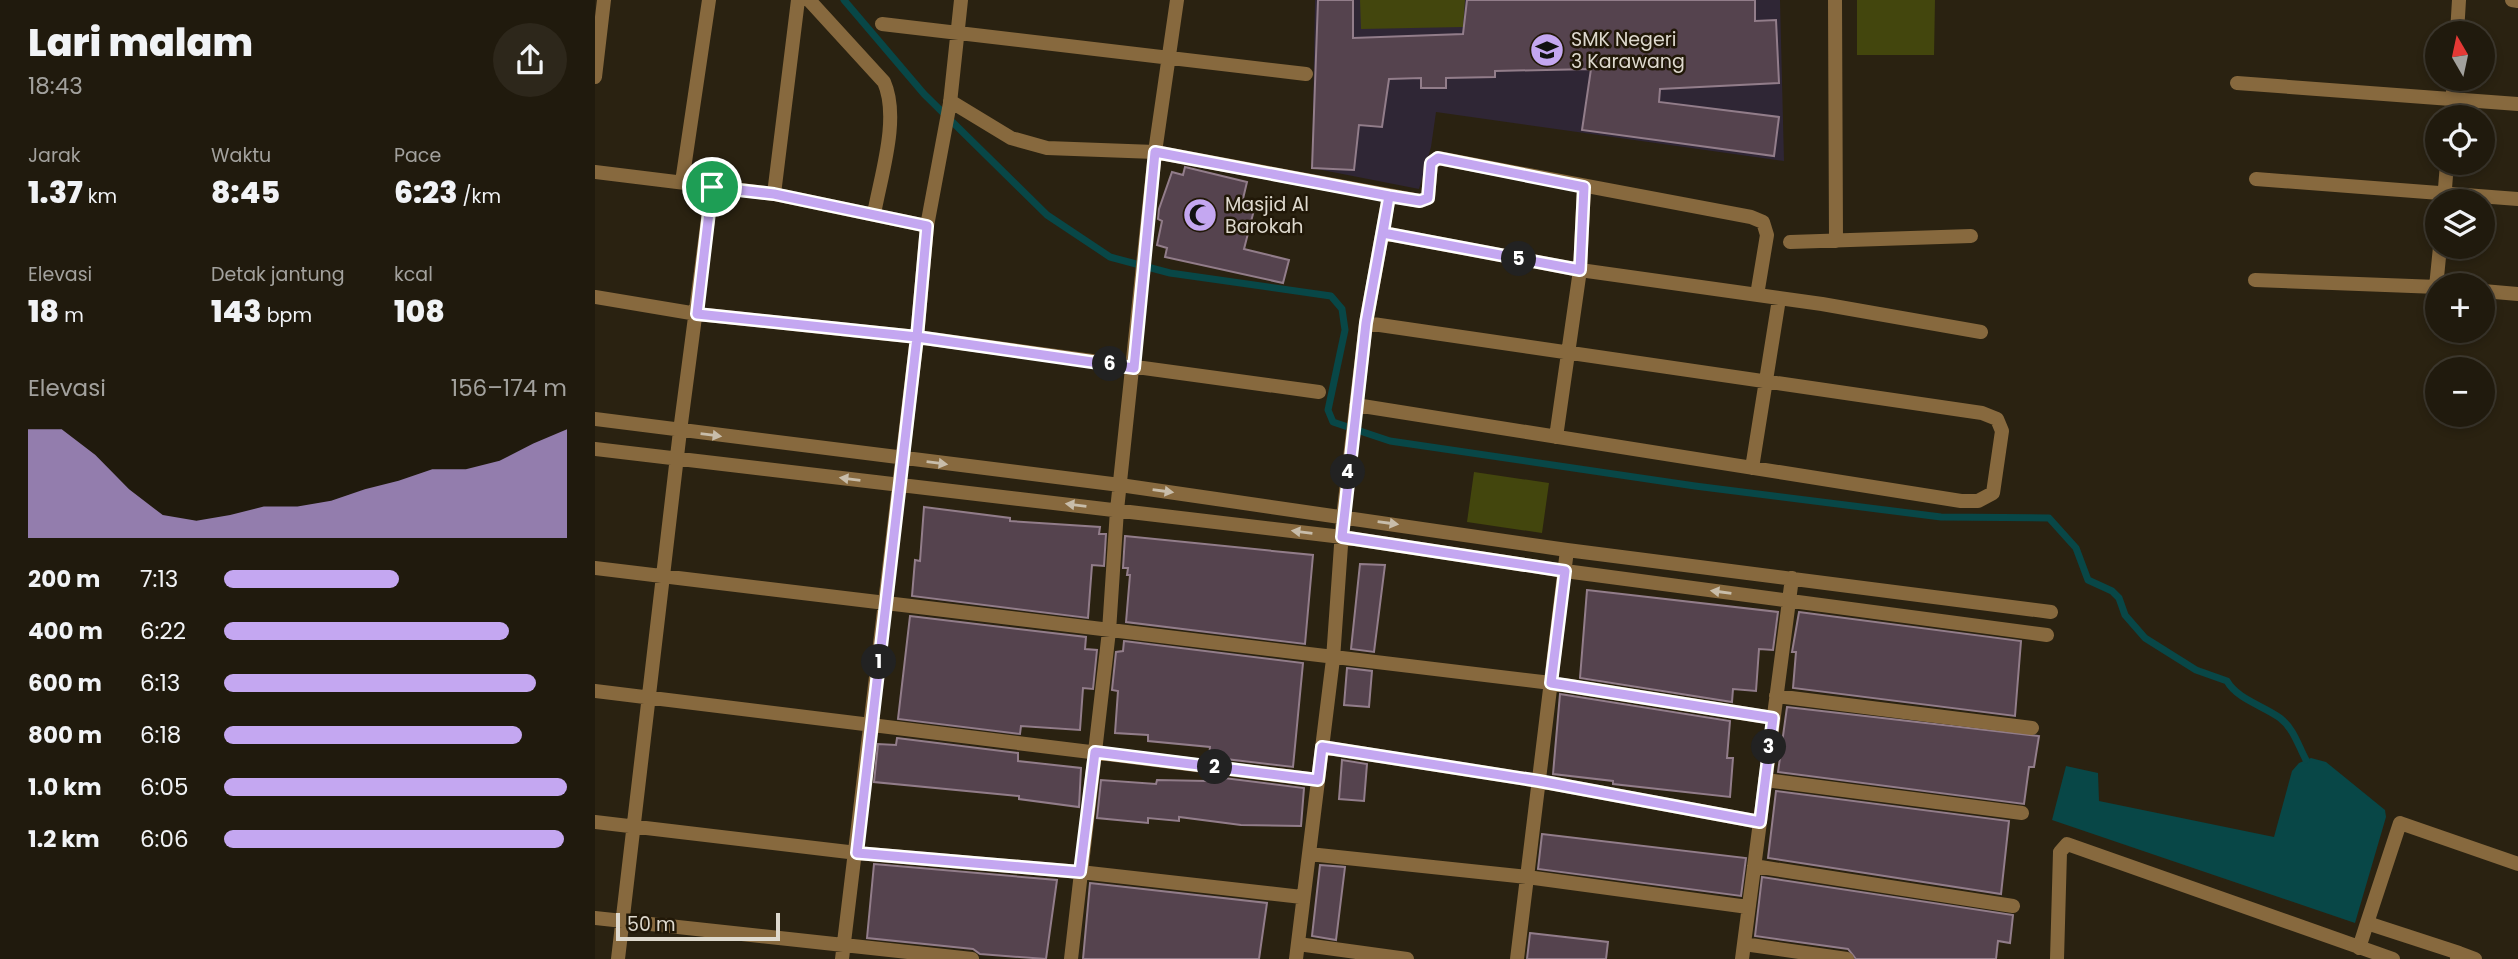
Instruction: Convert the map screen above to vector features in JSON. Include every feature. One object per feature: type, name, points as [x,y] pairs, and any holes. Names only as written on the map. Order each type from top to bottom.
[{"type":"street","points":[[595,77],[604,0]]},
{"type":"street","points":[[683,182],[709,0]]},
{"type":"street","points":[[774,194],[798,0]]},
{"type":"street","points":[[809,0],[884,82],[891,98],[891,115],[874,214]]},
{"type":"street","points":[[843,952],[917,337],[927,226],[950,102],[961,0]]},
{"type":"street","points":[[1071,959],[1109,631],[1117,510],[1155,152],[1177,0]]},
{"type":"street","points":[[1835,0],[1836,240]]},
{"type":"street","points":[[2458,21],[2459,0]]},
{"type":"street","points":[[2512,0],[2518,1]]},
{"type":"street","points":[[881,24],[1306,74]]},
{"type":"street","points":[[2237,83],[2518,104]]},
{"type":"street","points":[[2452,105],[2453,91]]},
{"type":"street","points":[[950,102],[1011,138],[1047,148],[1155,152],[1420,201],[1428,198],[1431,163],[1438,158],[1666,200],[1763,222],[1767,235],[1757,295]]},
{"type":"street","points":[[595,172],[774,194],[927,226]]},
{"type":"street","points":[[2256,179],[2425,196]]},
{"type":"street","points":[[618,959],[680,431],[712,187]]},
{"type":"street","points":[[1556,437],[1580,270],[1584,187]]},
{"type":"street","points":[[1389,196],[1366,323],[1343,517],[1333,659],[1297,951],[1407,959]]},
{"type":"street","points":[[2495,199],[2518,199]]},
{"type":"street","points":[[1383,233],[1580,270],[1757,295],[1980,332]]},
{"type":"street","points":[[1790,242],[1971,236]]},
{"type":"street","points":[[2255,279],[2425,286]]},
{"type":"street","points":[[2495,292],[2518,294]]},
{"type":"street","points":[[595,298],[697,314],[917,337],[1319,392]]},
{"type":"street","points":[[1752,468],[1763,382],[1779,299]]},
{"type":"street","points":[[1356,410],[1556,437],[1961,501],[1978,501],[1993,493],[2002,431],[1997,419],[1982,413],[1366,323]]},
{"type":"street","points":[[595,419],[1120,485],[1567,550],[2051,612]]},
{"type":"street","points":[[595,449],[1342,537],[1565,571],[2047,635]]},
{"type":"street","points":[[1517,959],[1567,550]]},
{"type":"street","points":[[595,568],[1333,659],[1551,683],[1773,718]]},
{"type":"street","points":[[1742,959],[1792,578]]},
{"type":"street","points":[[595,691],[1318,780]]},
{"type":"street","points":[[1776,696],[2032,728]]},
{"type":"street","points":[[1322,747],[1539,781],[1760,822]]},
{"type":"street","points":[[1765,780],[2022,813]]},
{"type":"street","points":[[595,822],[857,853],[1080,872],[1302,897]]},
{"type":"street","points":[[2359,948],[2400,823],[2518,864]]},
{"type":"street","points":[[2060,958],[2060,852],[2067,844],[2393,959]]},
{"type":"street","points":[[1309,854],[1527,877],[1748,908]]},
{"type":"street","points":[[1754,866],[2013,906]]},
{"type":"street","points":[[595,918],[843,952],[972,959]]},
{"type":"street","points":[[2367,923],[2458,956],[2475,959]]},
{"type":"street","points":[[1744,944],[1847,959]]},
{"type":"shaded area","name":"SMK Negeri 3 Karawang","points":[[1315,0],[1780,0],[1784,161],[1436,112],[1431,147],[1419,189],[1312,168]]},
{"type":"shaded area","points":[[1360,0],[1465,0],[1463,27],[1361,29]]},
{"type":"shaded area","points":[[1857,0],[1935,0],[1934,55],[1857,55]]},
{"type":"shaded area","points":[[1474,472],[1549,483],[1542,533],[1467,522]]},
{"type":"water","points":[[2311,758],[2326,762],[2385,810],[2386,817],[2355,923],[2052,820],[2066,766],[2098,773],[2099,801],[2274,837],[2292,771],[2299,763]]},
{"type":"building","name":"SMK Negeri 3 Karawang","points":[[1318,0],[1353,0],[1353,38],[1463,34],[1467,0],[1755,0],[1755,21],[1776,20],[1779,83],[1660,89],[1659,102],[1779,117],[1774,156],[1582,130],[1591,69],[1495,71],[1495,77],[1446,78],[1446,88],[1421,88],[1421,78],[1389,79],[1382,127],[1359,125],[1354,170],[1312,168]]},
{"type":"building","points":[[1185,167],[1247,182],[1242,203],[1255,206],[1244,249],[1289,260],[1283,283],[1165,257],[1167,248],[1157,245],[1162,221],[1158,219],[1159,209],[1172,172],[1183,175]]},
{"type":"building","points":[[924,507],[1010,518],[1010,521],[1100,527],[1099,534],[1106,534],[1104,566],[1092,565],[1088,618],[912,596],[915,560],[920,561]]},
{"type":"building","points":[[1125,536],[1313,555],[1305,644],[1126,622],[1130,575],[1127,575],[1128,568],[1123,568]]},
{"type":"building","points":[[1360,564],[1385,565],[1374,652],[1351,649]]},
{"type":"building","points":[[1587,590],[1778,612],[1773,650],[1759,649],[1756,691],[1733,689],[1732,702],[1580,678]]},
{"type":"building","points":[[1799,612],[2021,641],[2015,716],[1793,688],[1796,652],[1792,652]]},
{"type":"building","points":[[910,616],[1086,637],[1085,649],[1097,650],[1093,689],[1083,688],[1080,730],[1021,726],[1020,734],[898,719]]},
{"type":"building","points":[[1124,641],[1303,663],[1293,767],[1209,757],[1210,747],[1148,741],[1148,735],[1115,733],[1118,691],[1112,690],[1116,652],[1123,651]]},
{"type":"building","points":[[1347,668],[1372,671],[1369,707],[1344,705]]},
{"type":"building","points":[[1560,694],[1730,721],[1727,758],[1733,758],[1730,797],[1613,784],[1613,781],[1553,774]]},
{"type":"building","points":[[1787,707],[2039,736],[2034,767],[2029,767],[2024,804],[1778,772]]},
{"type":"building","points":[[897,738],[1018,753],[1018,761],[1081,768],[1079,807],[1019,799],[1019,796],[874,782],[878,744],[896,745]]},
{"type":"building","points":[[1342,760],[1367,764],[1364,801],[1339,799]]},
{"type":"building","points":[[1208,776],[1304,788],[1301,826],[1241,825],[1179,817],[1179,821],[1148,818],[1148,823],[1097,818],[1101,780],[1156,784],[1157,780],[1207,781]]},
{"type":"building","points":[[1776,791],[2009,821],[2001,894],[1768,858]]},
{"type":"building","points":[[1542,834],[1746,858],[1741,896],[1538,869]]},
{"type":"building","points":[[874,864],[1057,880],[1046,959],[980,954],[973,949],[867,938]]},
{"type":"building","points":[[1320,865],[1345,867],[1336,940],[1312,936]]},
{"type":"building","points":[[1762,877],[2013,915],[2010,943],[1998,941],[1996,959],[1856,959],[1848,949],[1755,936]]},
{"type":"building","points":[[1090,883],[1267,903],[1259,959],[1083,959]]},
{"type":"building","points":[[1530,933],[1608,942],[1606,959],[1527,959]]},
{"type":"waterway","points":[[844,0],[924,94],[1047,215],[1110,257],[1170,273],[1331,296],[1342,309],[1345,330],[1328,410],[1333,422],[1390,441],[1695,486],[1941,517],[2049,518],[2076,548],[2088,580],[2112,591],[2119,598],[2125,615],[2145,638],[2196,670],[2227,681],[2237,693],[2280,718],[2292,732],[2306,760]]},
{"type":"place","name":"SMK Negeri 3 Karawang","points":[[1547,50]]},
{"type":"place","name":"Masjid Al Barokah","points":[[1200,215]]},
{"type":"route","points":[[712,187],[697,314],[917,337],[1134,368],[1155,152],[1389,196],[1383,233],[1580,270],[1584,187],[1438,158],[1431,163],[1428,198],[1420,201],[1389,196],[1366,323],[1342,537],[1565,571],[1551,683],[1773,718],[1760,822],[1539,781],[1322,747],[1318,780],[1095,752],[1080,872],[857,853],[917,337],[927,226],[774,194],[712,187]]}]
